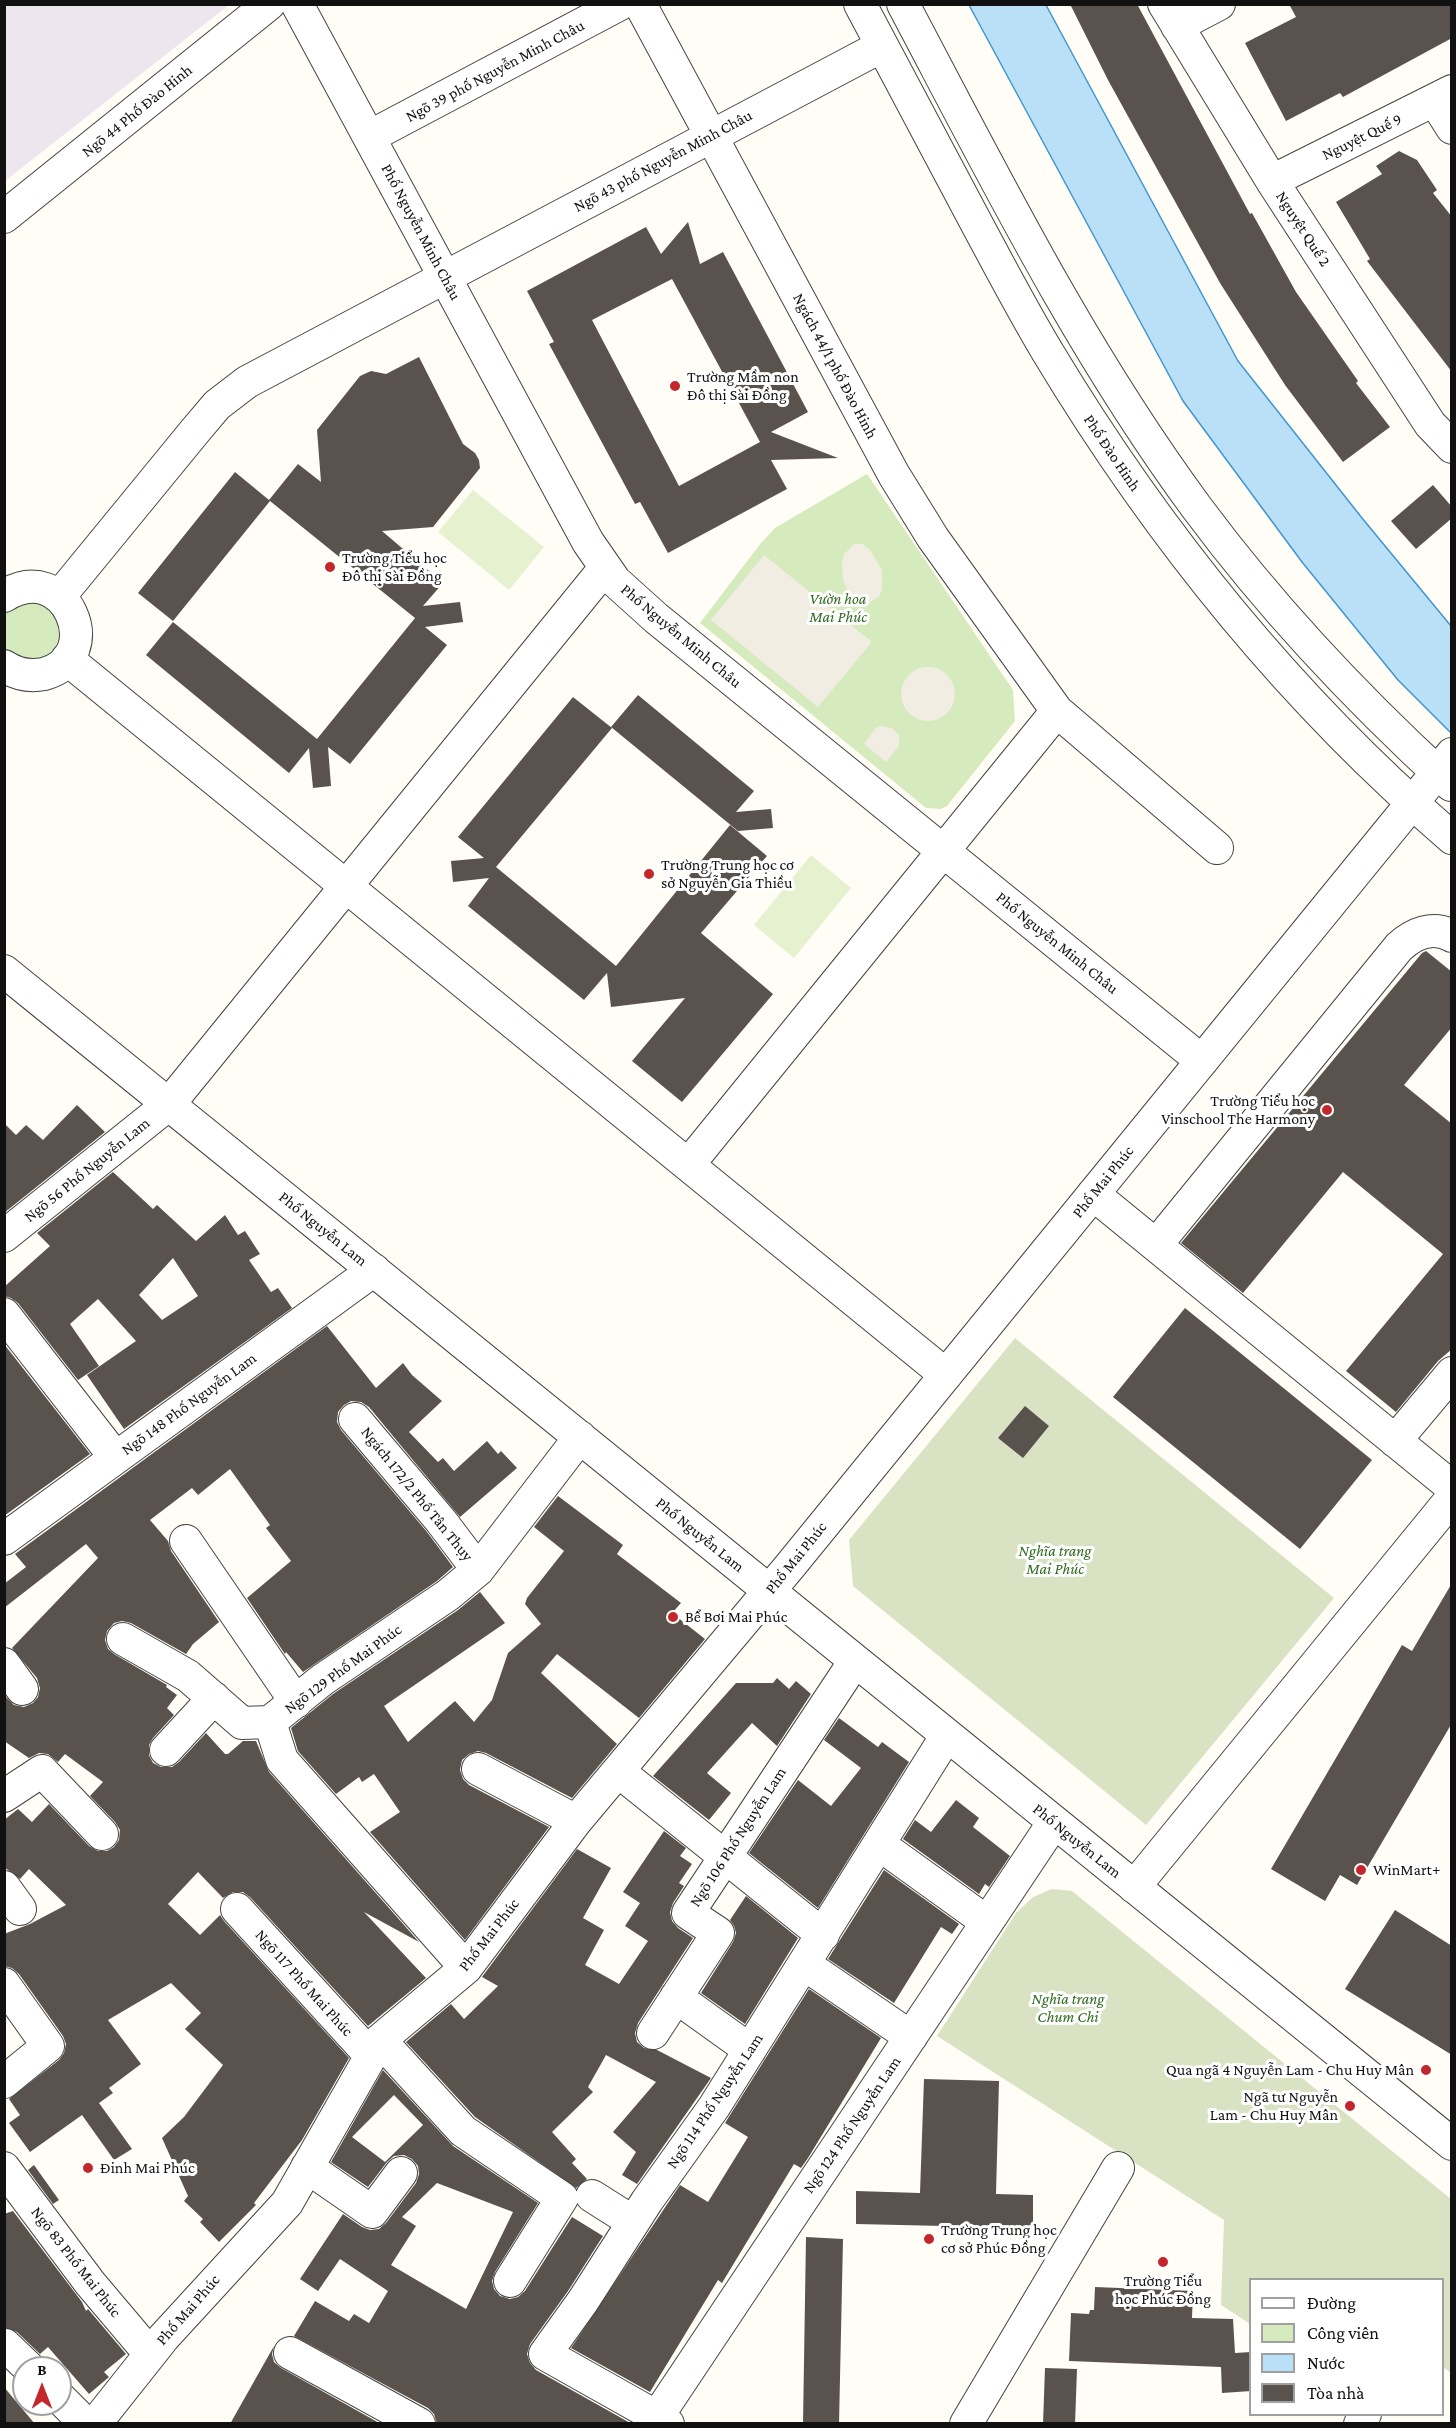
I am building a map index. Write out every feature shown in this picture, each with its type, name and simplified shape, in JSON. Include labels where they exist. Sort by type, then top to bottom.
[{"type":"street","name":"Ngõ 44 Phố Đào Hinh","points":[[4,217],[269,4]]},
{"type":"street","name":"Phố Nguyễn Minh Châu","points":[[297,4],[588,542],[615,581],[641,606],[1202,1061]]},
{"type":"street","name":"Ngõ 39 phố Nguyễn Minh Châu","points":[[369,137],[620,4]]},
{"type":"street","name":"Ngách 44/1 phố Đào Hinh","points":[[640,4],[912,507],[1057,711],[1217,848]]},
{"type":"street","name":"Phố Đào Hinh","points":[[860,4],[1045,349],[1108,448],[1167,534],[1266,655],[1342,737],[1452,838]]},
{"type":"street","points":[[903,4],[1046,273],[1104,369],[1170,470],[1223,542],[1292,626],[1371,709],[1447,770]]},
{"type":"street","points":[[1171,15],[1219,4]]},
{"type":"street","name":"Nguyệt Quế 2","points":[[1171,15],[1272,181],[1430,424],[1452,447]]},
{"type":"street","name":"Ngõ 43 phố Nguyễn Minh Châu","points":[[59,597],[195,431],[231,393],[280,363],[882,46]]},
{"type":"street","points":[[1443,96],[1452,128]]},
{"type":"street","name":"Nguyệt Quế 9","points":[[1272,181],[1443,96]]},
{"type":"street","name":"Ngõ 56 Phố Nguyễn Lam","points":[[4,1236],[169,1104],[605,568]]},
{"type":"street","points":[[4,596],[16,590],[31,587],[45,589],[59,597],[72,612],[76,626],[73,647],[67,659],[55,669],[41,674],[20,674],[4,666]]},
{"type":"street","points":[[67,659],[946,1375]]},
{"type":"street","points":[[688,1165],[1057,711]]},
{"type":"street","name":"Phố Mai Phúc","points":[[95,2424],[150,2354],[218,2276],[287,2203],[375,2048],[466,1968],[576,1821],[769,1591],[1412,803],[1447,770]]},
{"type":"street","points":[[1156,1245],[1399,947],[1408,939],[1426,932],[1440,931],[1452,936]]},
{"type":"street","name":"Phố Nguyễn Lam","points":[[4,971],[1452,2144]]},
{"type":"street","points":[[1094,1194],[1452,1487]]},
{"type":"street","name":"Ngõ 148 Phố Nguyễn Lam","points":[[4,1539],[374,1270]]},
{"type":"street","points":[[4,1314],[115,1457]]},
{"type":"street","points":[[1395,1441],[1452,1373]]},
{"type":"street","name":"Ngách 172/2 Phố Tân Thụy","points":[[355,1419],[441,1521],[478,1570]]},
{"type":"street","name":"Ngõ 129 Phố Mai Phúc","points":[[466,1968],[282,1760],[270,1722],[322,1680],[448,1595],[478,1570],[580,1437]]},
{"type":"street","points":[[1134,1887],[1452,1498]]},
{"type":"street","points":[[186,1541],[296,1702]]},
{"type":"street","points":[[123,1639],[188,1676],[242,1723],[270,1722]]},
{"type":"street","name":"Ngõ 106 Phố Nguyễn Lam","points":[[653,2032],[718,1933],[687,1913],[855,1660]]},
{"type":"street","points":[[166,1750],[214,1698]]},
{"type":"street","name":"Ngõ 114 Phố Nguyễn Lam","points":[[663,2420],[544,2354],[583,2301],[633,2222],[714,2107],[947,1735]]},
{"type":"street","points":[[478,1768],[576,1821]]},
{"type":"street","points":[[4,1796],[42,1771],[102,1834]]},
{"type":"street","points":[[618,1771],[823,1935]]},
{"type":"street","name":"Ngõ 124 Phố Nguyễn Lam","points":[[663,2420],[910,2037],[1054,1822]]},
{"type":"street","points":[[880,1845],[987,1922]]},
{"type":"street","name":"Ngõ 117 Phố Mai Phúc","points":[[237,1909],[375,2048],[463,2131],[562,2199],[510,2281]]},
{"type":"street","points":[[804,1964],[910,2037]]},
{"type":"street","points":[[4,1984],[48,2046],[4,2082]]},
{"type":"street","points":[[676,1997],[750,2049]]},
{"type":"street","points":[[307,2167],[372,2212],[401,2173]]},
{"type":"street","name":"Ngõ 83 Phố Mai Phúc","points":[[4,2168],[83,2274],[150,2354]]},
{"type":"street","points":[[966,2424],[1012,2332],[1118,2168]]},
{"type":"street","points":[[592,2196],[633,2222]]},
{"type":"street","points":[[5,2345],[16,2356]]},
{"type":"street","points":[[290,2353],[419,2424]]},
{"type":"street","points":[[72,2410],[86,2424]]},
{"type":"shaded area","points":[[5,4],[229,4],[229,5],[5,181]]},
{"type":"shaded area","points":[[854,544],[863,544],[870,550],[882,570],[882,589],[879,597],[870,602],[861,602],[854,597],[843,580],[844,554]]},
{"type":"shaded area","points":[[764,555],[872,642],[818,707],[711,620]]},
{"type":"shaded area","points":[[928,667],[938,669],[947,675],[953,684],[955,694],[953,704],[947,713],[938,719],[928,721],[918,719],[909,713],[903,704],[901,694],[903,684],[909,675],[918,669]]},
{"type":"shaded area","points":[[880,726],[892,728],[899,735],[899,746],[886,762],[864,744]]},
{"type":"green space","name":"Vườn hoa Mai Phúc","points":[[867,474],[1013,690],[1015,721],[947,806],[941,809],[926,808],[700,623],[775,528]]},
{"type":"green space","points":[[473,490],[544,547],[509,590],[438,532]]},
{"type":"green space","points":[[29,598],[59,610],[64,641],[41,663],[10,656],[5,649],[4,613],[9,606]]},
{"type":"green space","points":[[811,855],[851,888],[794,958],[754,925]]},
{"type":"green space","name":"Nghĩa trang Mai Phúc","points":[[1015,1338],[1334,1598],[1146,1825],[853,1586],[849,1540]]},
{"type":"green space","name":"Nghĩa trang Chum Chi","points":[[1052,1889],[1072,1891],[1451,2199],[1451,2373],[1444,2368],[1444,2278],[1249,2278],[1249,2323],[1221,2305],[1224,2220],[937,2036],[1016,1913],[1033,1897]]},
{"type":"water","points":[[969,5],[1046,5],[1238,361],[1451,626],[1451,733],[1398,680],[1302,562],[1183,401]]},
{"type":"building","points":[[1070,4],[1137,4],[1250,214],[1252,213],[1296,292],[1358,381],[1356,383],[1390,427],[1343,462],[1285,385],[1220,283],[1108,80]]},
{"type":"building","points":[[1289,4],[1452,4],[1452,38],[1343,97],[1340,93],[1286,121],[1245,43],[1296,17]]},
{"type":"building","points":[[1399,151],[1417,160],[1437,190],[1433,193],[1452,217],[1452,372],[1367,261],[1370,259],[1336,202],[1382,174],[1376,166]]},
{"type":"building","points":[[688,222],[700,264],[723,252],[808,412],[771,432],[838,458],[771,460],[787,489],[668,553],[640,502],[635,504],[549,344],[554,342],[527,291],[646,227],[661,254]],"holes":[[[672,279],[760,442],[679,486],[592,320]]]},
{"type":"building","points":[[419,357],[463,444],[475,453],[480,468],[433,527],[382,531],[443,583],[423,606],[460,602],[463,622],[425,627],[447,645],[350,764],[328,747],[331,786],[313,788],[309,748],[289,773],[146,655],[173,622],[317,739],[415,618],[270,501],[173,621],[138,593],[235,472],[269,500],[298,464],[321,482],[317,430],[360,376],[371,371],[386,374]]},
{"type":"building","points":[[1433,485],[1452,507],[1452,518],[1416,549],[1391,521]]},
{"type":"building","points":[[638,695],[754,791],[736,812],[771,809],[773,828],[738,831],[611,727]]},
{"type":"building","points":[[573,697],[612,728],[496,867],[616,966],[730,825],[767,856],[701,933],[773,994],[682,1102],[632,1061],[685,998],[611,1007],[607,973],[584,1000],[468,906],[489,878],[453,882],[451,861],[484,858],[458,837]]},
{"type":"building","points":[[1426,951],[1452,972],[1452,1027],[1404,1085],[1452,1124],[1452,1349],[1438,1361],[1396,1412],[1346,1371],[1443,1254],[1343,1172],[1243,1293],[1181,1243]]},
{"type":"building","points":[[77,1105],[105,1132],[4,1213],[4,1123],[16,1135],[26,1125],[43,1140]]},
{"type":"building","points":[[113,1172],[153,1209],[157,1205],[196,1241],[225,1215],[238,1235],[245,1231],[260,1254],[249,1260],[271,1292],[278,1288],[292,1308],[124,1429],[87,1375],[136,1341],[98,1299],[70,1324],[99,1366],[78,1380],[18,1303],[4,1296],[4,1287],[50,1246],[37,1233]],"holes":[[[173,1258],[198,1296],[162,1320],[139,1295]]]},
{"type":"building","points":[[1185,1308],[1372,1460],[1300,1549],[1113,1397]]},
{"type":"building","points":[[327,1326],[376,1388],[403,1363],[412,1375],[442,1401],[409,1432],[438,1462],[443,1458],[454,1471],[487,1441],[498,1454],[501,1451],[517,1468],[460,1517],[369,1407],[361,1402],[351,1401],[338,1412],[337,1422],[341,1430],[427,1532],[453,1567],[437,1581],[303,1672],[286,1652],[285,1654],[247,1598],[291,1561],[266,1528],[270,1525],[230,1469],[198,1495],[192,1488],[150,1520],[168,1541],[171,1551],[219,1622],[193,1644],[186,1654],[131,1623],[122,1621],[114,1623],[107,1631],[105,1640],[108,1649],[167,1685],[166,1687],[177,1695],[167,1708],[174,1715],[149,1745],[149,1755],[153,1763],[161,1767],[172,1767],[206,1733],[225,1754],[243,1741],[256,1741],[269,1772],[419,1942],[364,1912],[426,1978],[368,2026],[243,1892],[233,1892],[223,1898],[198,1872],[168,1904],[200,1935],[220,1915],[349,2058],[302,2140],[254,2203],[256,2205],[219,2242],[200,2222],[203,2219],[184,2201],[188,2196],[162,2138],[184,2117],[223,2065],[185,2029],[201,2013],[171,1983],[108,2020],[141,2064],[109,2088],[113,2093],[99,2103],[132,2149],[114,2160],[82,2115],[30,2152],[9,2123],[20,2115],[9,2099],[59,2060],[66,2044],[63,2036],[19,1974],[12,1968],[4,1966],[4,1934],[30,1924],[66,1905],[29,1869],[20,1879],[4,1867],[4,1820],[18,1809],[32,1822],[49,1804],[89,1846],[98,1851],[107,1851],[114,1847],[119,1840],[120,1830],[90,1796],[103,1782],[65,1754],[58,1762],[48,1754],[39,1753],[29,1758],[4,1741],[4,1695],[14,1705],[24,1707],[33,1703],[38,1697],[40,1688],[37,1678],[12,1648],[98,1558],[86,1544],[4,1608],[4,1584],[26,1567],[15,1554]]},
{"type":"building","points":[[4,1344],[90,1454],[4,1516]]},
{"type":"building","points":[[1025,1406],[1049,1426],[1023,1458],[998,1438]]},
{"type":"building","points":[[558,1496],[623,1545],[617,1554],[681,1603],[672,1613],[705,1639],[639,1718],[557,1654],[541,1673],[617,1744],[572,1798],[486,1753],[478,1751],[462,1760],[460,1770],[463,1779],[469,1785],[549,1827],[465,1940],[370,1832],[400,1812],[374,1774],[362,1782],[359,1777],[336,1794],[298,1751],[291,1728],[333,1694],[458,1610],[480,1592],[505,1623],[384,1706],[408,1742],[455,1701],[474,1722],[492,1700],[508,1653],[541,1624],[525,1604],[527,1598],[564,1551],[534,1527]]},
{"type":"building","points":[[1452,1583],[1452,1723],[1357,1885],[1340,1875],[1325,1901],[1271,1869],[1402,1645],[1412,1651]]},
{"type":"building","points":[[777,1678],[789,1689],[796,1681],[811,1694],[777,1746],[752,1723],[707,1773],[731,1793],[709,1820],[653,1776],[736,1683],[773,1683]]},
{"type":"building","points":[[839,1718],[878,1747],[882,1742],[909,1762],[818,1908],[749,1853],[798,1780],[831,1806],[861,1768],[824,1740]]},
{"type":"building","points":[[956,1800],[979,1818],[973,1827],[1010,1856],[989,1887],[985,1884],[979,1894],[903,1839],[915,1820],[931,1832]]},
{"type":"building","points":[[664,1831],[686,1848],[680,1856],[692,1864],[679,1883],[684,1886],[670,1912],[672,1921],[678,1928],[693,1938],[638,2023],[635,2033],[637,2042],[644,2048],[657,2050],[711,2078],[637,2184],[622,2175],[636,2152],[613,2132],[656,2082],[606,2055],[588,2087],[593,2092],[552,2132],[576,2159],[572,2163],[587,2179],[576,2188],[475,2117],[406,2042],[451,2004],[464,2019],[498,1986],[482,1977],[577,1849],[611,1868],[583,1918],[604,1930],[585,1965],[619,1984],[648,1941],[625,1926],[640,1903],[623,1892]]},
{"type":"building","points":[[884,1870],[959,1924],[952,1934],[941,1927],[894,2003],[828,1959]]},
{"type":"building","points":[[746,1896],[798,1938],[745,2024],[701,1993],[733,1942],[736,1933],[730,1920]]},
{"type":"building","points":[[1395,1910],[1452,1946],[1452,2055],[1345,1989]]},
{"type":"building","points":[[809,1989],[881,2038],[808,2158],[801,2168],[794,2164],[722,2283],[718,2280],[650,2392],[571,2348],[680,2185],[708,2202],[748,2137],[725,2123]]},
{"type":"building","points":[[383,2070],[453,2146],[538,2203],[495,2272],[492,2281],[494,2289],[500,2296],[510,2299],[518,2297],[525,2291],[572,2217],[603,2236],[568,2291],[530,2344],[527,2354],[536,2370],[632,2424],[437,2424],[434,2414],[428,2408],[294,2336],[315,2301],[349,2321],[354,2314],[369,2323],[388,2291],[340,2259],[318,2291],[300,2279],[343,2214],[362,2227],[370,2230],[379,2229],[416,2183],[419,2174],[418,2166],[412,2159],[404,2155],[394,2156],[368,2187],[331,2162]],"holes":[[[394,2095],[423,2125],[385,2162],[352,2137]],[[437,2183],[513,2212],[466,2309],[391,2265],[416,2226],[402,2217]]]},
{"type":"building","points":[[924,2079],[999,2081],[996,2194],[1033,2195],[1033,2228],[856,2224],[856,2191],[920,2193]]},
{"type":"building","points":[[34,2165],[59,2200],[53,2204],[28,2170]]},
{"type":"building","points":[[13,2211],[82,2302],[86,2311],[88,2309],[126,2354],[104,2372],[109,2377],[89,2394],[72,2375],[72,2356],[56,2356],[48,2347],[40,2354],[17,2332],[4,2328],[4,2214]]},
{"type":"building","points":[[806,2237],[843,2239],[839,2424],[803,2424]]},
{"type":"building","points":[[1095,2287],[1193,2291],[1192,2318],[1233,2319],[1235,2353],[1249,2352],[1249,2391],[1222,2393],[1221,2367],[1069,2361],[1071,2313],[1089,2314],[1090,2310],[1094,2310]]},
{"type":"building","points":[[274,2346],[272,2354],[274,2362],[281,2368],[381,2424],[230,2424]]},
{"type":"building","points":[[1045,2368],[1077,2369],[1075,2424],[1043,2424]]},
{"type":"building","points":[[4,2387],[12,2397],[12,2416],[28,2416],[35,2424],[4,2424]]},
{"type":"place","name":"Trường Mầm non Đô thị Sài Đồng","points":[[675,386]]},
{"type":"place","name":"Trường Tiểu học Đô thị Sài Đồng","points":[[330,567]]},
{"type":"place","name":"Trường Trung học cơ sở Nguyễn Gia Thiều","points":[[649,874]]},
{"type":"place","name":"Trường Tiểu học Vinschool The Harmony","points":[[1327,1110]]},
{"type":"place","name":"Bể Bơi Mai Phúc","points":[[673,1617]]},
{"type":"place","name":"WinMart+","points":[[1361,1870]]},
{"type":"place","name":"Qua ngã 4 Nguyễn Lam - Chu Huy Mân","points":[[1426,2070]]},
{"type":"place","name":"Ngã tư Nguyễn Lam - Chu Huy Mân","points":[[1350,2106]]},
{"type":"place","name":"Đinh Mai Phúc","points":[[88,2168]]},
{"type":"place","name":"Trường Trung học cơ sở Phúc Đồng","points":[[929,2239]]},
{"type":"place","name":"Trường Tiểu học Phúc Đồng","points":[[1163,2262]]}]
